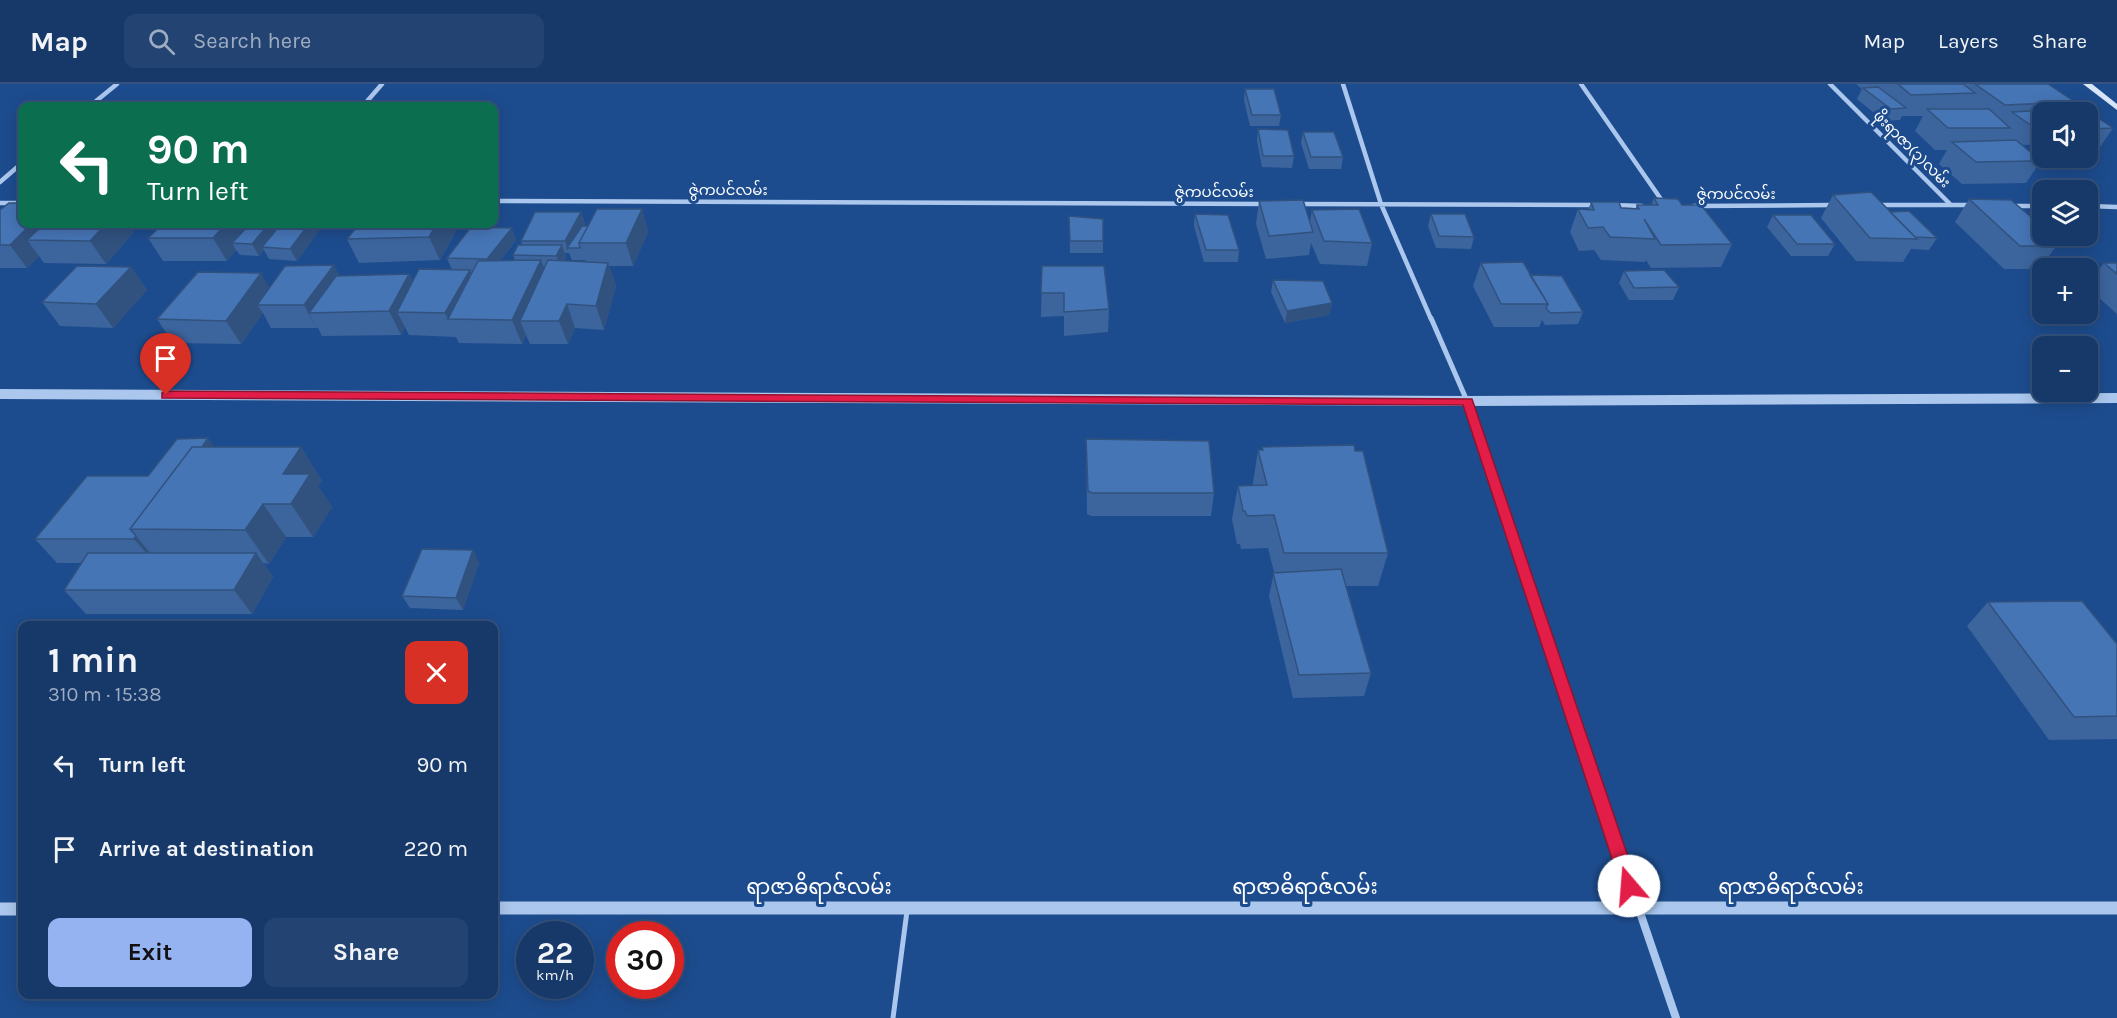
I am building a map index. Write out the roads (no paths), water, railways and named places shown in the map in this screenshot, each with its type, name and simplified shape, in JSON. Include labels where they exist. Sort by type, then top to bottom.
[{"type":"main road","points":[[2087,84],[2117,108]]},
{"type":"street","points":[[95,102],[117,84]]},
{"type":"street","points":[[366,102],[382,84]]},
{"type":"street","points":[[1343,84],[1381,204],[1467,401],[1676,1018]]},
{"type":"street","points":[[1581,84],[1665,206]]},
{"type":"street","name":"ဖိုးရာဇာ(၃)လမ်း","points":[[1830,84],[1951,205]]},
{"type":"street","points":[[0,182],[18,166]]},
{"type":"street","name":"ဇွဲကပင်လမ်း","points":[[498,201],[1273,204]]},
{"type":"street","points":[[0,203],[18,203]]},
{"type":"street","name":"ဇွဲကပင်လမ်း","points":[[1297,204],[1677,206]]},
{"type":"street","name":"ဇွဲကပင်လမ်း","points":[[1689,206],[1844,205]]},
{"type":"street","points":[[1867,205],[1974,205]]},
{"type":"street","points":[[2008,206],[2032,206]]},
{"type":"street","points":[[2098,206],[2117,207]]},
{"type":"street","points":[[0,394],[1467,401],[2117,398]]},
{"type":"street","name":"ရာဇာဓိရာဇ်လမ်း","points":[[498,908],[2117,908]]},
{"type":"street","points":[[0,909],[18,909]]},
{"type":"lane","points":[[893,1018],[908,908]]}]
